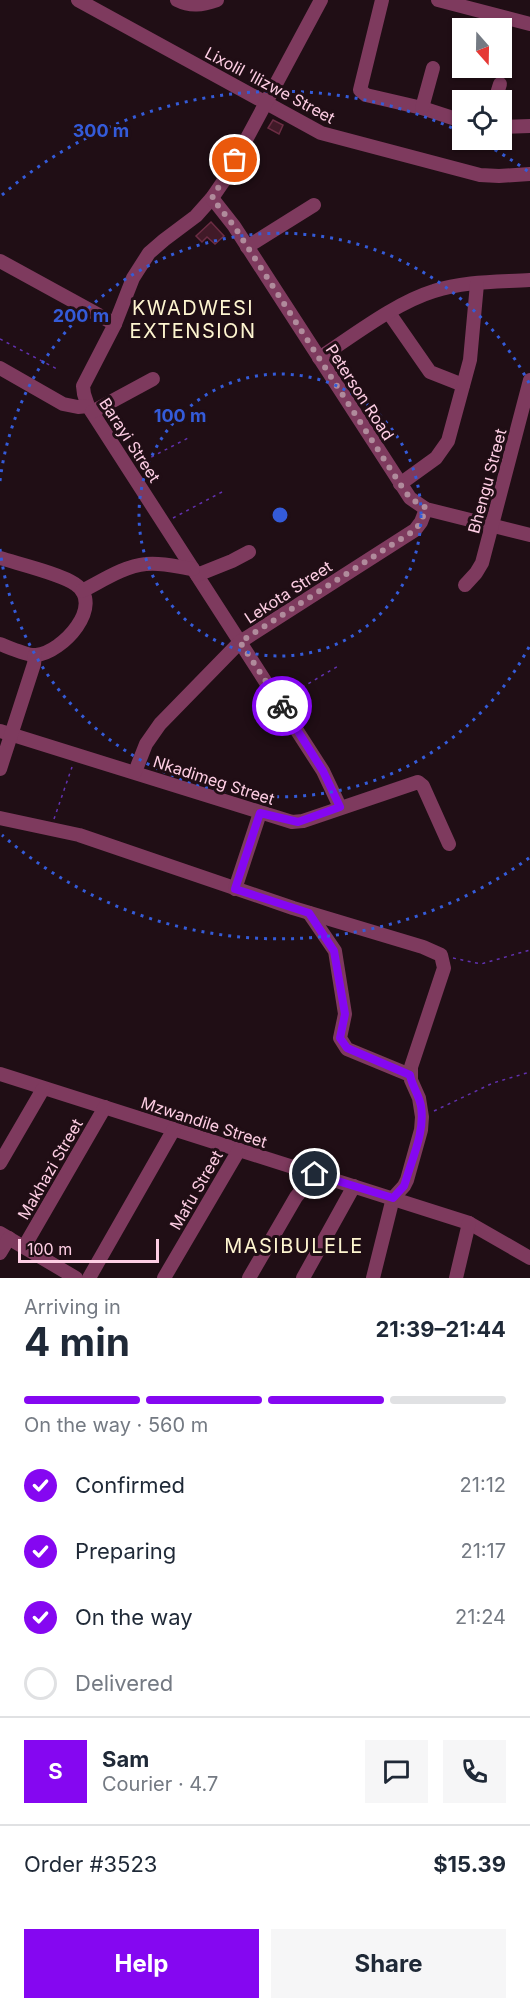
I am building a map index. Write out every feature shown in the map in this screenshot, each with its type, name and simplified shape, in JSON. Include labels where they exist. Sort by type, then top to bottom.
[{"type":"street","name":"Lixolil 'Ilizwe Street","points":[[78,0],[310,128],[333,137],[480,175],[530,174]]},
{"type":"street","points":[[177,0],[189,6],[217,0]]},
{"type":"street","points":[[382,0],[360,90],[366,95],[452,118]]},
{"type":"street","name":"Barayi Street","points":[[318,1],[267,104],[225,179],[212,198],[195,216],[149,254],[133,278],[115,324],[85,380],[84,394],[90,409],[323,771],[340,807]]},
{"type":"street","points":[[442,1],[530,24]]},
{"type":"street","points":[[422,108],[433,68]]},
{"type":"street","points":[[498,90],[500,84]]},
{"type":"street","points":[[512,127],[530,126]]},
{"type":"street","name":"Peterson Road","points":[[212,198],[247,247],[410,498],[426,508],[530,535]]},
{"type":"street","points":[[247,247],[314,205]]},
{"type":"street","points":[[0,261],[115,324]]},
{"type":"street","points":[[318,358],[411,300],[434,291],[477,284],[530,280]]},
{"type":"street","points":[[400,484],[436,458],[448,441],[472,348],[477,284]]},
{"type":"street","points":[[389,313],[430,372],[463,385]]},
{"type":"street","points":[[0,368],[63,404],[90,409],[153,379]]},
{"type":"street","name":"Bhengu Street","points":[[465,585],[480,569],[530,380]]},
{"type":"street","name":"Lekota Street","points":[[135,772],[146,744],[155,730],[240,642],[415,530],[426,508]]},
{"type":"street","points":[[82,591],[141,565],[157,564],[195,572],[232,561],[249,552]]},
{"type":"street","points":[[0,558],[76,585],[82,591],[84,609],[74,632],[52,648],[36,655],[0,644]]},
{"type":"street","points":[[0,769],[5,732],[36,655]]},
{"type":"street","name":"Nkadimeg Street","points":[[5,732],[260,813],[298,822],[418,782],[423,786],[449,844]]},
{"type":"street","points":[[235,889],[260,813]]},
{"type":"street","points":[[0,818],[79,835],[235,889],[423,947],[441,955],[444,968],[410,1075],[419,1098],[422,1117],[421,1130],[404,1186],[393,1198],[373,1278]]},
{"type":"street","points":[[309,913],[334,951],[345,1014],[340,1038],[347,1048],[410,1075]]},
{"type":"street","name":"Mzwandile Street","points":[[0,1074],[469,1223],[530,1258]]},
{"type":"street","points":[[0,1163],[43,1089]]},
{"type":"street","name":"Makhazi Street","points":[[24,1247],[105,1107]]},
{"type":"street","points":[[89,1278],[174,1129]]},
{"type":"street","name":"Mafu Street","points":[[164,1278],[239,1150]]},
{"type":"street","points":[[249,1278],[296,1197],[315,1174]]},
{"type":"street","points":[[303,1278],[354,1186]]},
{"type":"street","points":[[456,1278],[469,1223]]},
{"type":"street","points":[[0,1253],[4,1235],[24,1247],[57,1273],[76,1278]]},
{"type":"path","points":[[0,339],[57,369]]},
{"type":"path","points":[[129,468],[190,437]]},
{"type":"path","points":[[164,523],[222,492]]},
{"type":"path","points":[[279,701],[340,665]]},
{"type":"path","points":[[50,830],[76,755]]},
{"type":"path","points":[[441,955],[481,964],[530,950]]},
{"type":"path","points":[[422,1117],[493,1083],[530,1072]]},
{"type":"building","points":[[273,120],[283,125],[279,134],[268,128]]},
{"type":"building","points":[[211,222],[224,236],[215,244],[207,237],[202,242],[196,236]]},
{"type":"way so far","points":[[235,160],[212,198],[234,226],[400,484],[410,498],[426,508],[415,530],[240,642],[282,706]]},
{"type":"district","name":"KWADWESI EXTENSION","points":[[193,320]]},
{"type":"district","name":"MASIBULELE","points":[[294,1246]]},
{"type":"route","points":[[282,706],[323,771],[340,807],[298,822],[260,813],[235,889],[309,913],[334,951],[345,1014],[340,1038],[347,1048],[410,1075],[419,1098],[422,1117],[421,1130],[404,1186],[393,1198],[315,1174]]}]
